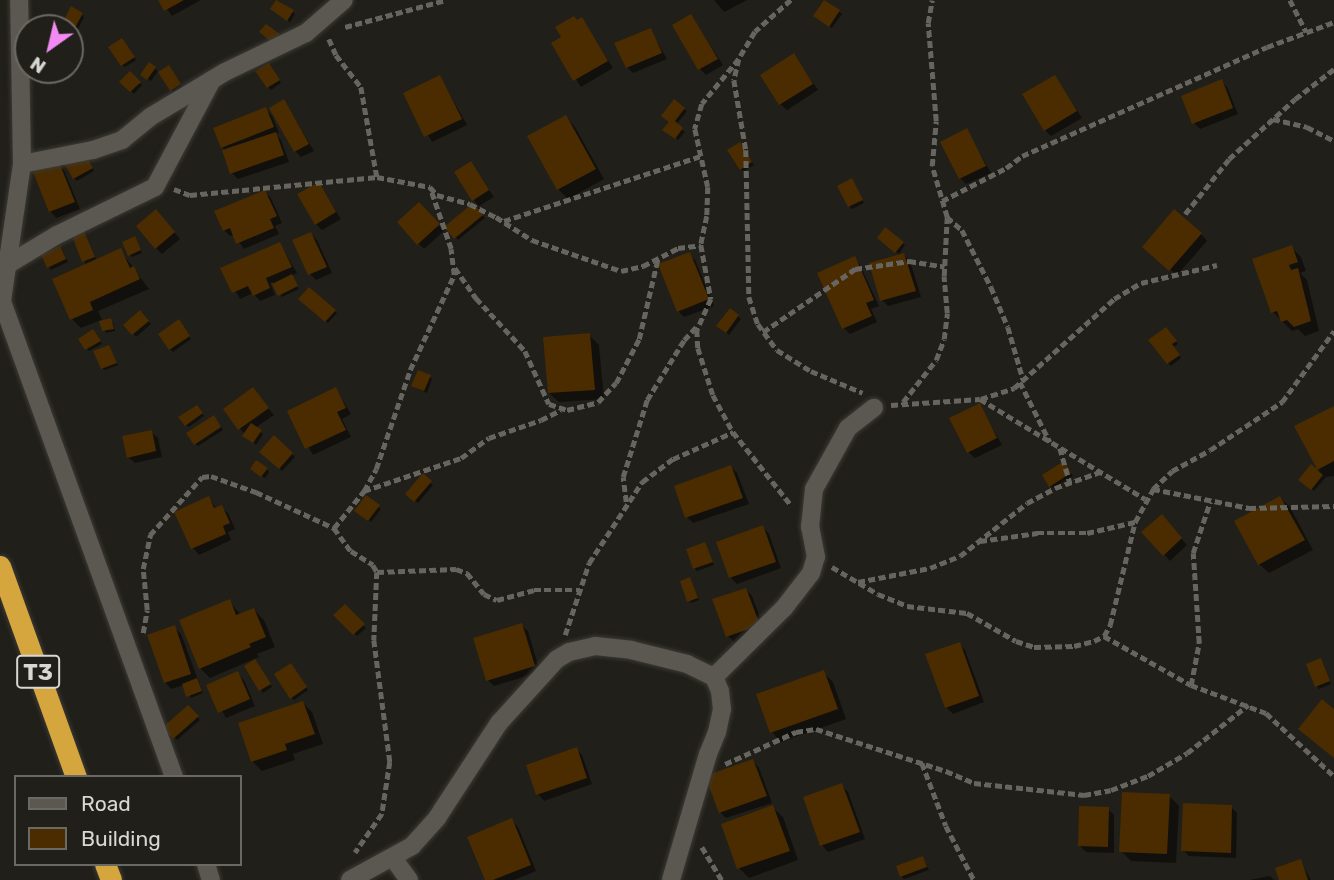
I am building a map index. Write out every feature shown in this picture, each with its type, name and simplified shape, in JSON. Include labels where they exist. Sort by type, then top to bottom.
[{"type":"highway","name":"T3","points":[[0,566],[75,775]]},
{"type":"street","points":[[19,0],[22,164],[1,299],[173,775]]},
{"type":"street","points":[[22,164],[93,150],[122,140],[150,117],[212,80],[306,33],[344,0]]},
{"type":"street","points":[[7,265],[57,235],[155,187],[212,80]]},
{"type":"street","points":[[714,677],[784,608],[811,573],[816,557],[810,527],[814,489],[819,474],[848,428],[879,407]]},
{"type":"street","points":[[350,880],[412,846],[437,818],[499,723],[556,659],[569,652],[595,646],[631,650],[687,664],[714,677]]},
{"type":"street","points":[[671,880],[722,709],[714,677]]},
{"type":"street","points":[[393,858],[409,880]]},
{"type":"path","points":[[306,33],[324,26],[342,28],[446,0]]},
{"type":"path","points":[[791,0],[755,32],[739,59],[702,104],[695,130],[708,187],[707,216],[701,245],[711,299],[697,330],[698,348],[713,395],[733,432],[810,527]]},
{"type":"path","points":[[902,402],[936,360],[944,339],[947,313],[947,217],[932,166],[936,121],[928,50],[932,0]]},
{"type":"path","points":[[1290,0],[1307,32]]},
{"type":"path","points":[[942,201],[1006,168],[1022,156],[1267,47],[1334,22]]},
{"type":"path","points":[[324,26],[336,55],[361,87],[377,177]]},
{"type":"path","points":[[739,59],[734,80],[746,150],[749,297],[763,332],[777,350],[811,371],[855,388],[879,407],[902,402],[980,399],[1000,394],[1022,381],[1114,299],[1141,283],[1217,265]]},
{"type":"path","points":[[1185,215],[1229,159],[1334,69]]},
{"type":"path","points":[[1273,119],[1307,127],[1334,141]]},
{"type":"path","points":[[503,221],[700,156]]},
{"type":"path","points":[[161,178],[178,191],[190,195],[377,177],[430,187],[437,195],[470,204],[532,240],[621,271],[643,266],[678,248],[701,245]]},
{"type":"path","points":[[430,187],[455,268],[476,298],[525,351],[548,404],[561,409]]},
{"type":"path","points":[[947,217],[962,230],[991,288],[1008,327],[1022,381],[1050,443]]},
{"type":"path","points":[[364,491],[461,458],[489,438],[541,420],[561,409],[586,407],[598,402],[616,383],[639,339],[658,257]]},
{"type":"path","points":[[763,332],[855,269],[909,261],[945,267]]},
{"type":"path","points":[[334,528],[364,491],[376,469],[410,370],[435,322],[455,268]]},
{"type":"path","points":[[626,503],[623,477],[647,400],[684,340],[702,321]]},
{"type":"path","points":[[816,557],[857,582],[907,606],[967,613],[1016,641],[1034,647],[1074,646],[1104,636],[1110,625],[1135,523],[1145,499],[1172,471],[1210,450],[1282,402],[1334,331]]},
{"type":"path","points":[[980,399],[1145,499]]},
{"type":"path","points":[[556,659],[595,552],[626,503],[654,470],[733,432]]},
{"type":"path","points":[[1060,448],[1070,483]]},
{"type":"path","points":[[857,582],[930,568],[960,556],[1027,503],[1101,471]]},
{"type":"path","points":[[133,660],[145,626],[143,569],[150,535],[202,477],[211,476],[256,492],[334,528],[351,551],[373,565],[377,572],[374,640],[390,762],[382,814],[352,858]]},
{"type":"path","points":[[1153,489],[1249,508],[1334,506]]},
{"type":"path","points":[[1191,685],[1199,643],[1193,553],[1210,502]]},
{"type":"path","points":[[978,541],[1037,533],[1087,533],[1135,523]]},
{"type":"path","points":[[377,572],[456,569],[467,573],[484,594],[497,600],[534,590],[580,590]]},
{"type":"path","points":[[1104,636],[1191,685],[1266,713],[1334,776]]},
{"type":"path","points":[[701,777],[796,732],[816,729],[922,762],[987,786],[1084,795],[1111,790],[1148,776],[1187,752],[1248,705]]},
{"type":"path","points":[[922,762],[946,826],[974,880]]},
{"type":"path","points":[[689,825],[722,880]]},
{"type":"building","points":[[158,0],[184,0],[164,11]]},
{"type":"building","points":[[276,0],[294,10],[287,21],[270,9]]},
{"type":"building","points":[[824,0],[840,10],[829,27],[813,16]]},
{"type":"building","points":[[71,6],[83,13],[82,14],[67,14]]},
{"type":"building","points":[[691,14],[718,59],[698,70],[672,25]]},
{"type":"building","points":[[574,16],[577,20],[582,17],[608,61],[573,81],[551,43],[561,37],[555,27]]},
{"type":"building","points":[[266,24],[280,34],[273,43],[259,32]]},
{"type":"building","points":[[651,28],[662,53],[626,68],[614,43]]},
{"type":"building","points":[[122,38],[135,57],[121,66],[108,47]]},
{"type":"building","points":[[794,53],[813,84],[779,105],[760,75]]},
{"type":"building","points":[[149,62],[156,67],[147,80],[140,75]]},
{"type":"building","points":[[269,63],[280,80],[267,88],[255,71]]},
{"type":"building","points":[[169,65],[181,84],[170,91],[158,72]]},
{"type":"building","points":[[130,71],[141,82],[130,92],[119,82]]},
{"type":"building","points":[[440,75],[462,119],[424,137],[403,93]]},
{"type":"building","points":[[1055,75],[1077,111],[1044,131],[1022,94]]},
{"type":"building","points":[[1222,79],[1233,108],[1192,124],[1181,96]]},
{"type":"building","points":[[284,99],[309,144],[294,152],[269,108]]},
{"type":"building","points":[[674,99],[685,108],[675,121],[683,128],[675,139],[662,130],[669,122],[661,116]]},
{"type":"building","points":[[266,107],[274,127],[221,148],[213,128]]},
{"type":"building","points":[[566,115],[596,169],[557,190],[527,136]]},
{"type":"building","points":[[967,128],[986,166],[959,179],[940,142]]},
{"type":"building","points":[[276,132],[284,155],[230,174],[222,150]]},
{"type":"building","points":[[740,142],[752,162],[740,170],[727,150]]},
{"type":"building","points":[[83,150],[93,168],[73,179],[63,161]]},
{"type":"building","points":[[471,161],[489,190],[472,201],[454,172]]},
{"type":"building","points":[[59,162],[75,202],[49,212],[33,172]]},
{"type":"building","points":[[852,178],[863,200],[848,207],[837,186]]},
{"type":"building","points":[[319,182],[336,212],[315,225],[297,194]]},
{"type":"building","points":[[265,190],[277,216],[270,219],[274,228],[236,244],[230,228],[223,231],[214,211]]},
{"type":"building","points":[[419,202],[440,224],[417,245],[397,222]]},
{"type":"building","points":[[473,203],[483,215],[454,239],[444,227]]},
{"type":"building","points":[[156,209],[175,232],[155,249],[136,226]]},
{"type":"building","points":[[1174,209],[1202,233],[1169,271],[1142,247]]},
{"type":"building","points":[[885,227],[904,242],[895,253],[877,238]]},
{"type":"building","points":[[84,231],[95,257],[82,262],[72,236]]},
{"type":"building","points":[[311,232],[327,267],[308,275],[292,240]]},
{"type":"building","points":[[135,236],[141,250],[128,256],[122,242]]},
{"type":"building","points":[[280,242],[292,267],[266,278],[270,288],[253,296],[248,286],[232,293],[220,268]]},
{"type":"building","points":[[1292,245],[1298,262],[1289,265],[1291,270],[1298,268],[1311,321],[1294,327],[1287,320],[1281,322],[1277,311],[1271,313],[1252,259]]},
{"type":"building","points":[[60,246],[66,259],[47,268],[41,255]]},
{"type":"building","points":[[121,248],[130,268],[134,266],[140,279],[90,302],[93,310],[70,320],[52,279]]},
{"type":"building","points":[[690,252],[709,299],[677,312],[658,264]]},
{"type":"building","points":[[904,253],[916,291],[880,301],[869,263]]},
{"type":"building","points":[[855,256],[874,300],[866,303],[872,316],[842,329],[817,273]]},
{"type":"building","points":[[292,274],[298,286],[278,296],[272,284]]},
{"type":"building","points":[[309,287],[336,310],[325,322],[298,299]]},
{"type":"building","points":[[730,308],[739,315],[726,333],[716,326]]},
{"type":"building","points":[[140,310],[149,321],[132,335],[123,325]]},
{"type":"building","points":[[111,318],[114,329],[102,331],[99,321]]},
{"type":"building","points":[[179,319],[190,336],[169,350],[158,334]]},
{"type":"building","points":[[1166,327],[1177,341],[1172,344],[1180,355],[1167,364],[1148,340]]},
{"type":"building","points":[[93,329],[101,341],[85,350],[78,339]]},
{"type":"building","points":[[590,333],[595,390],[548,393],[543,337]]},
{"type":"building","points":[[109,345],[117,363],[101,369],[93,351]]},
{"type":"building","points":[[418,370],[431,375],[424,391],[411,386]]},
{"type":"building","points":[[253,387],[269,408],[238,430],[223,409]]},
{"type":"building","points":[[336,387],[346,408],[337,412],[346,430],[305,449],[287,411]]},
{"type":"building","points":[[980,403],[997,438],[967,453],[949,418]]},
{"type":"building","points":[[197,405],[203,413],[185,426],[178,417]]},
{"type":"building","points":[[1334,406],[1334,461],[1317,470],[1323,475],[1311,490],[1298,480],[1311,464],[1317,469],[1294,426]]},
{"type":"building","points":[[214,415],[221,427],[194,445],[186,433]]},
{"type":"building","points":[[251,423],[262,430],[253,443],[242,436]]},
{"type":"building","points":[[152,430],[156,451],[127,458],[122,436]]},
{"type":"building","points":[[274,435],[293,453],[279,469],[259,452]]},
{"type":"building","points":[[256,460],[268,468],[261,477],[250,469]]},
{"type":"building","points":[[1064,461],[1071,473],[1049,487],[1042,475]]},
{"type":"building","points":[[731,465],[743,498],[685,518],[674,486]]},
{"type":"building","points":[[423,473],[432,481],[414,502],[405,494]]},
{"type":"building","points":[[366,495],[380,505],[368,521],[354,511]]},
{"type":"building","points":[[209,496],[214,508],[222,505],[230,523],[223,526],[226,534],[191,549],[174,512]]},
{"type":"building","points":[[1280,496],[1305,540],[1258,565],[1234,521]]},
{"type":"building","points":[[1162,514],[1182,538],[1163,556],[1141,532]]},
{"type":"building","points":[[763,525],[776,562],[729,578],[716,542]]},
{"type":"building","points":[[705,542],[713,562],[693,569],[686,549]]},
{"type":"building","points":[[690,577],[698,598],[687,602],[680,581]]},
{"type":"building","points":[[746,588],[760,625],[726,637],[712,599]]},
{"type":"building","points":[[230,599],[236,615],[254,608],[266,637],[249,644],[251,647],[199,669],[179,620]]},
{"type":"building","points":[[345,604],[365,624],[353,635],[333,615]]},
{"type":"building","points":[[522,623],[535,666],[486,681],[473,638]]},
{"type":"building","points":[[175,625],[191,674],[164,683],[147,635]]},
{"type":"building","points":[[960,642],[979,696],[945,708],[925,654]]},
{"type":"building","points":[[1321,658],[1330,681],[1315,687],[1306,664]]},
{"type":"building","points":[[255,659],[271,684],[259,691],[244,666]]},
{"type":"building","points":[[291,663],[307,687],[290,699],[274,674]]},
{"type":"building","points":[[824,670],[838,709],[770,733],[756,694]]},
{"type":"building","points":[[238,671],[250,699],[218,713],[206,685]]},
{"type":"building","points":[[197,678],[202,691],[186,697],[182,684]]},
{"type":"building","points":[[1322,699],[1334,709],[1334,758],[1298,729]]},
{"type":"building","points":[[303,701],[315,734],[285,744],[287,750],[251,762],[238,723]]},
{"type":"building","points":[[188,705],[199,716],[173,739],[163,727]]},
{"type":"building","points":[[577,747],[587,778],[536,795],[526,765]]},
{"type":"building","points":[[753,759],[767,796],[719,813],[705,776]]},
{"type":"building","points":[[842,783],[860,832],[820,846],[803,797]]},
{"type":"building","points":[[1122,792],[1170,794],[1167,854],[1119,852]]},
{"type":"building","points":[[1183,803],[1232,805],[1231,853],[1181,851]]},
{"type":"building","points":[[773,805],[790,851],[737,869],[721,824]]},
{"type":"building","points":[[1079,806],[1109,807],[1108,847],[1078,846]]},
{"type":"building","points":[[512,818],[531,865],[493,880],[485,880],[467,837]]},
{"type":"building","points":[[923,856],[927,867],[900,877],[896,866]]},
{"type":"building","points":[[1301,859],[1308,880],[1279,880],[1275,868]]}]
